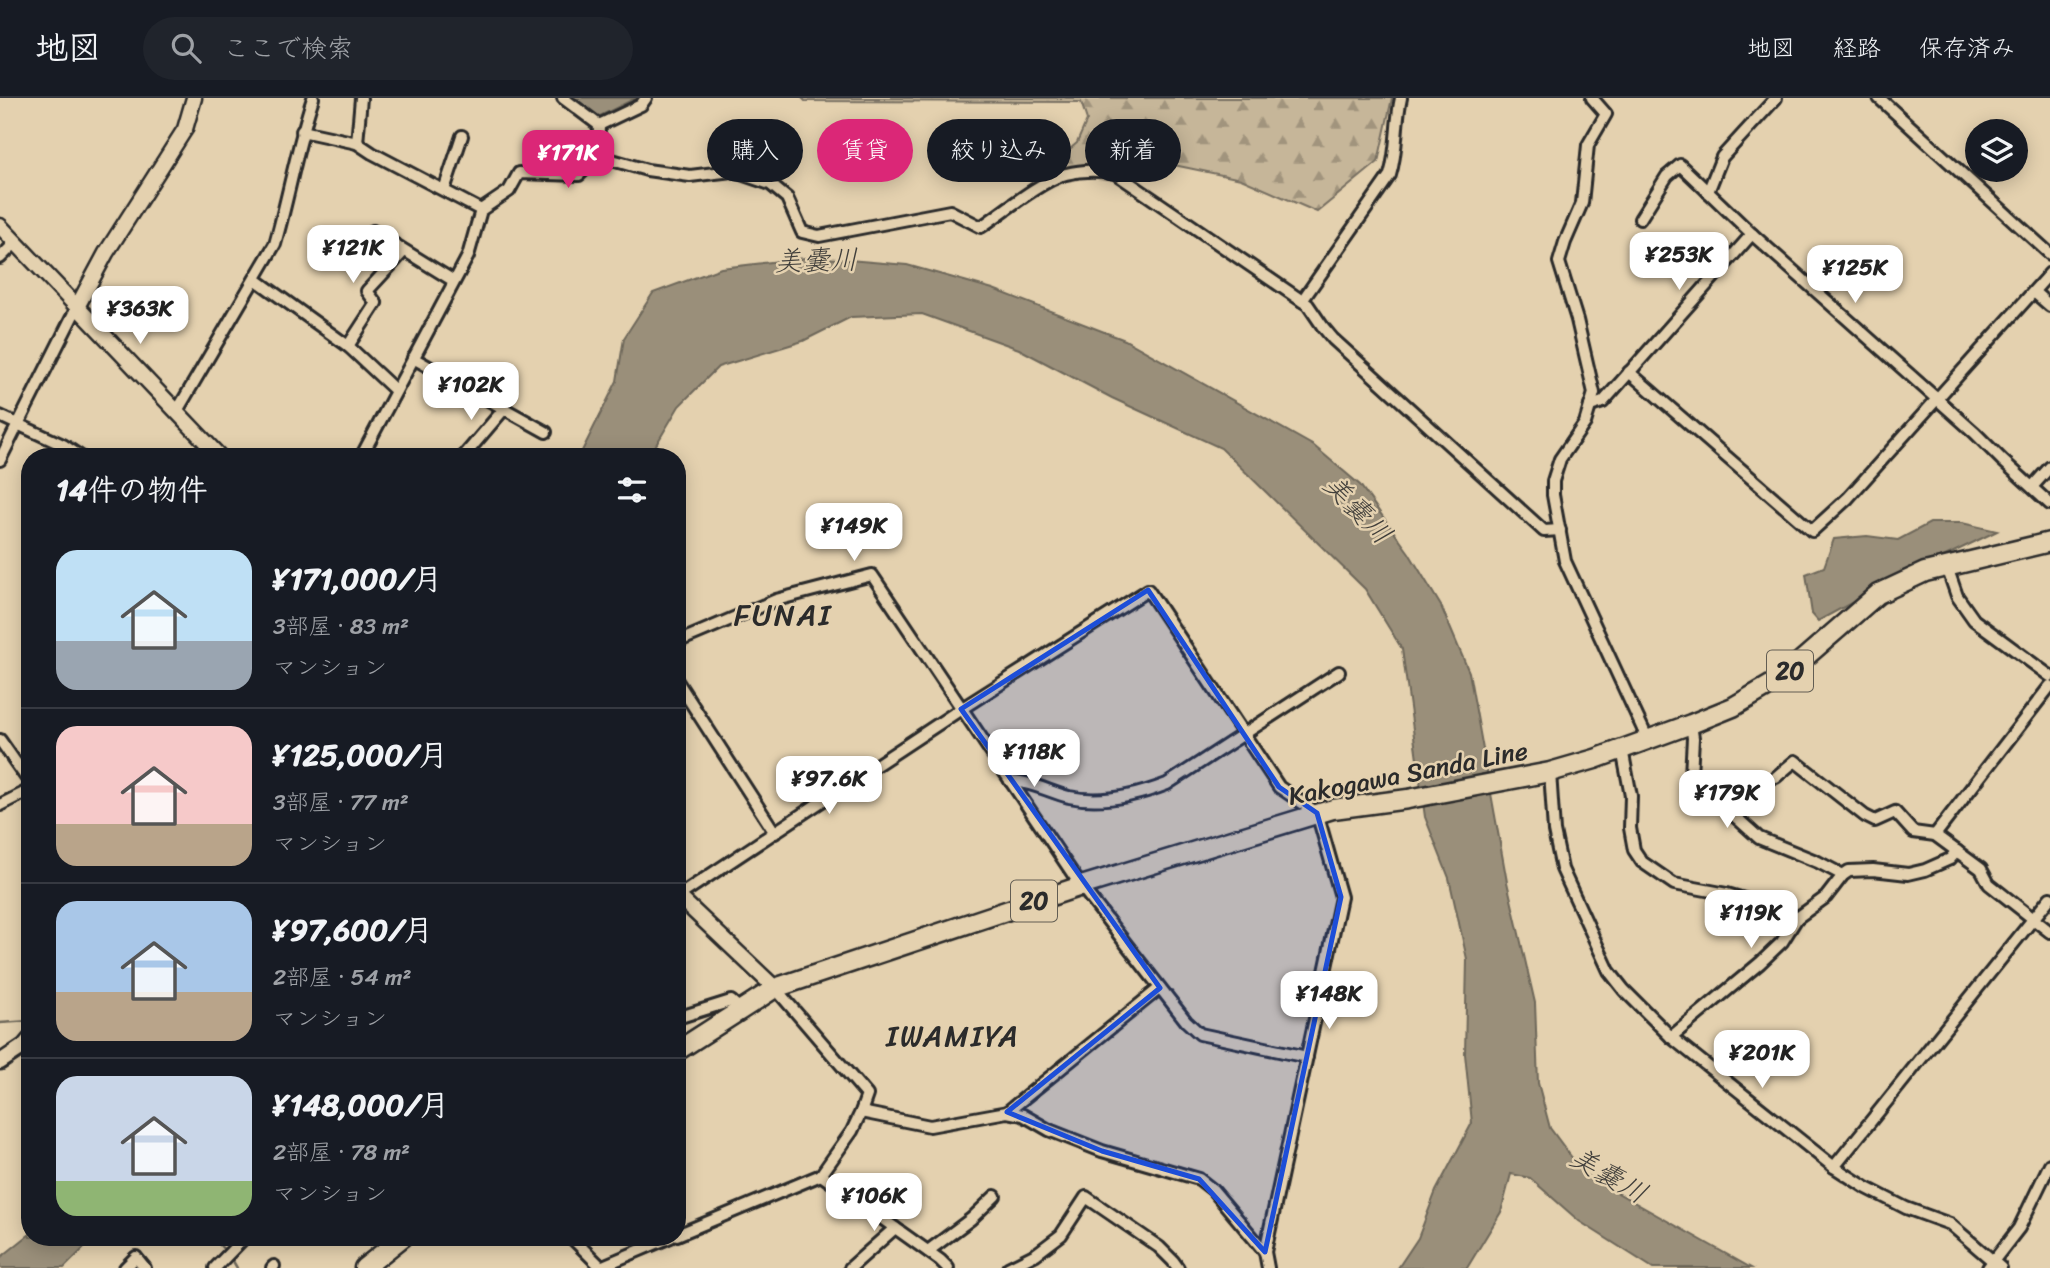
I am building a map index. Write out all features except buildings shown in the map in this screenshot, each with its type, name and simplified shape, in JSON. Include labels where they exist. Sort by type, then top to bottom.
[{"type":"main road","name":"Kakogawa Sanda Line","points":[[686,1045],[775,988],[1081,886],[1333,808],[1408,799],[1515,780],[1595,759],[1648,740],[1733,707],[1779,680],[1878,594],[1925,572],[2050,542]]},
{"type":"main road","points":[[365,1268],[391,1246]]},
{"type":"street","points":[[0,460],[106,253],[185,129],[194,98]]},
{"type":"street","points":[[177,411],[275,244],[302,131],[313,98]]},
{"type":"street","points":[[357,143],[361,98]]},
{"type":"street","points":[[563,98],[599,125]]},
{"type":"street","points":[[599,125],[641,105],[646,98]]},
{"type":"street","points":[[1302,301],[1390,175],[1395,158],[1397,115],[1401,98]]},
{"type":"street","points":[[1592,98],[1606,114],[1587,145],[1582,203],[1559,262],[1577,320],[1594,393],[1585,423],[1560,459],[1553,481],[1553,495],[1565,561],[1648,740]]},
{"type":"street","points":[[1709,192],[1722,157],[1776,98]]},
{"type":"street","points":[[1879,98],[2050,254]]},
{"type":"street","points":[[367,448],[395,390],[468,256],[481,210],[509,191],[520,173],[579,175],[598,156],[599,125]]},
{"type":"street","points":[[302,131],[357,143],[481,210]]},
{"type":"street","points":[[444,191],[462,136]]},
{"type":"street","points":[[598,156],[647,170],[690,176],[732,171],[770,184],[787,198],[802,232],[819,236],[950,211],[981,227],[1033,191],[1064,174],[1106,171],[1115,173],[1308,305],[1333,339],[1544,531],[1560,530]]},
{"type":"street","points":[[1640,219],[1667,176],[1680,165],[1752,234],[1975,433],[2050,504]]},
{"type":"street","points":[[0,226],[211,448]]},
{"type":"street","points":[[373,231],[454,281]]},
{"type":"street","points":[[1590,407],[1603,402],[1752,234]]},
{"type":"street","points":[[0,258],[16,243]]},
{"type":"street","points":[[348,346],[376,303],[367,292],[404,251]]},
{"type":"street","points":[[1629,372],[1812,531],[1857,489],[2050,273]]},
{"type":"street","points":[[255,279],[348,346],[395,390]]},
{"type":"street","points":[[2034,292],[2050,306]]},
{"type":"street","points":[[413,358],[546,432]]},
{"type":"street","points":[[471,448],[504,408]]},
{"type":"street","points":[[0,416],[68,448]]},
{"type":"street","points":[[2032,488],[2050,467]]},
{"type":"street","points":[[1947,567],[1957,596],[1974,620],[2050,676]]},
{"type":"street","points":[[686,638],[776,600],[872,575],[1081,886],[1186,1021],[1200,1034],[1307,1057]]},
{"type":"street","points":[[686,891],[961,709],[1148,590],[1279,787],[1317,813],[1341,897],[1265,1252],[1268,1268]]},
{"type":"street","points":[[1010,781],[1020,781],[1069,797],[1106,800],[1151,790],[1245,735],[1339,672]]},
{"type":"street","points":[[1935,835],[2050,686]]},
{"type":"street","points":[[686,695],[775,833]]},
{"type":"street","points":[[1691,724],[1691,775],[1709,793],[1759,838],[1843,875]]},
{"type":"street","points":[[0,740],[21,770]]},
{"type":"street","points":[[1622,749],[1631,796],[1630,828],[1634,850],[1642,862],[1674,884],[1727,894],[1784,911],[1797,918]]},
{"type":"street","points":[[1776,777],[1795,761],[1865,816],[1875,821],[1895,812],[1913,832],[1935,835],[1981,869],[1989,884],[2050,932]]},
{"type":"street","points":[[1550,772],[1555,831],[1562,869],[1609,971],[1671,1037],[1834,1167],[1906,1208],[1950,1224],[1994,1266],[2020,1228],[2050,1164]]},
{"type":"street","points":[[0,805],[21,794]]},
{"type":"street","points":[[1671,1037],[1760,963],[1782,942],[1797,918],[1826,897],[1849,871],[1873,870],[1908,874],[1951,859],[1957,851]]},
{"type":"street","points":[[1834,1167],[2050,898]]},
{"type":"street","points":[[686,904],[775,988],[867,1095],[852,1131],[821,1175],[686,1231]]},
{"type":"street","points":[[1007,1112],[1160,988]]},
{"type":"street","points":[[686,1015],[731,1000],[740,1009]]},
{"type":"street","points":[[0,1062],[21,1048]]},
{"type":"street","points":[[861,1112],[930,1126],[1007,1112],[1023,1115],[1049,1130],[1102,1151],[1199,1179],[1213,1190],[1265,1252]]},
{"type":"street","points":[[821,1175],[948,1268]]},
{"type":"street","points":[[928,1251],[971,1219],[995,1196]]},
{"type":"street","points":[[1008,1268],[1036,1254],[1061,1235],[1086,1197],[1159,1247],[1178,1268]]},
{"type":"street","points":[[850,1268],[895,1228]]},
{"type":"street","points":[[217,1267],[236,1246]]},
{"type":"street","points":[[579,1246],[600,1268],[650,1246]]},
{"type":"street","points":[[125,1268],[136,1257],[145,1268]]},
{"type":"highlighted area","points":[[1148,590],[1279,787],[1317,813],[1341,897],[1265,1252],[1199,1179],[1102,1151],[1007,1112],[1160,988],[961,709]]},
{"type":"green space","points":[[802,98],[1392,98],[1378,162],[1317,212],[1241,179],[1181,166],[1181,119],[1087,119],[1081,102],[805,101]]},
{"type":"green space","points":[[1085,125],[1085,167],[1071,168],[1071,148],[1077,143]]},
{"type":"water","points":[[572,98],[636,98],[598,117]]},
{"type":"water","name":"美嚢川","points":[[814,257],[907,265],[993,289],[1125,340],[1314,446],[1360,485],[1409,553],[1441,606],[1469,672],[1507,882],[1535,1003],[1538,1083],[1550,1128],[1584,1174],[1751,1268],[1653,1268],[1579,1221],[1530,1178],[1511,1174],[1501,1212],[1467,1268],[1398,1268],[1418,1238],[1436,1191],[1472,1123],[1465,1054],[1467,959],[1449,878],[1425,817],[1402,649],[1365,589],[1221,448],[1112,398],[1019,349],[922,314],[851,317],[803,341],[718,367],[679,406],[654,448],[584,448],[617,381],[624,338],[653,293],[721,268]]},
{"type":"water","points":[[1930,523],[1962,523],[1997,531],[1818,621],[1812,614],[1806,574],[1824,567],[1834,539],[1867,536],[1898,540]]},
{"type":"water","points":[[21,1241],[21,1246],[86,1246],[64,1268],[0,1268],[0,1258]]},
{"type":"waterway","points":[[0,1023],[21,1022]]},
{"type":"waterway","points":[[221,1246],[225,1251]]},
{"type":"waterway","points":[[230,1256],[237,1268]]},
{"type":"district","name":"FUNAI","points":[[783,615]]},
{"type":"district","name":"IWAMIYA","points":[[953,1036]]}]
